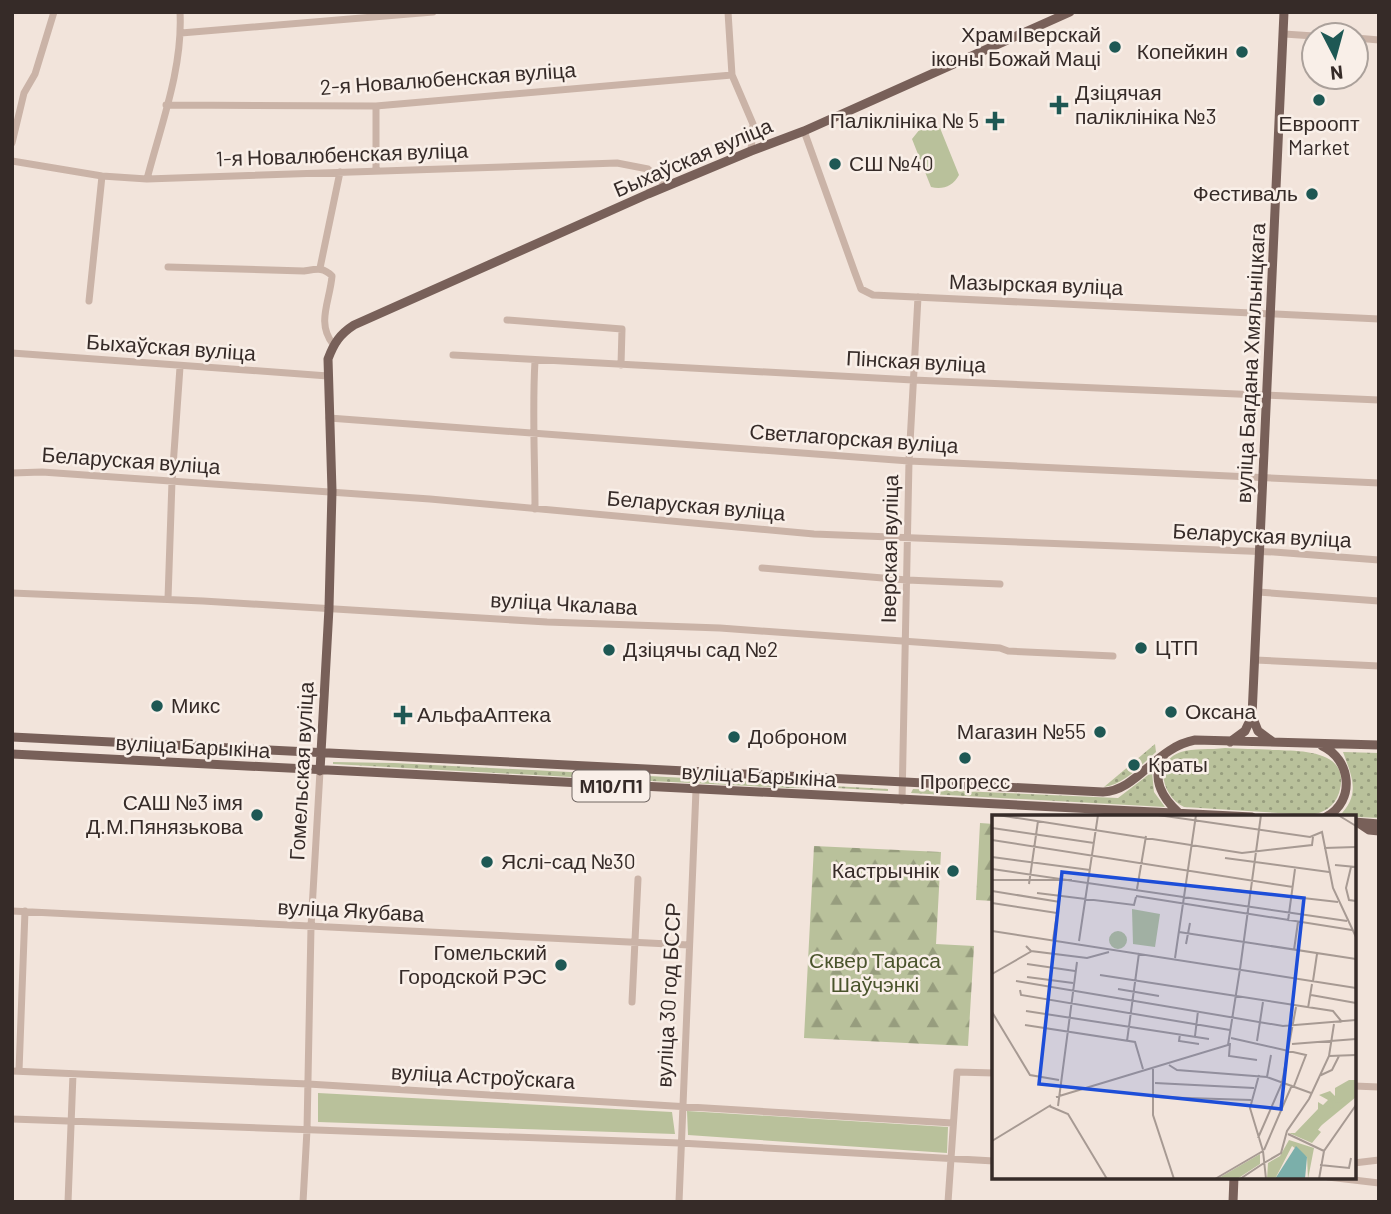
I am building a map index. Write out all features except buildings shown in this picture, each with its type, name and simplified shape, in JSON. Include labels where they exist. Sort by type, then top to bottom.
[{"type":"main road","name":"Быхаўская вуліца","points":[[333,344],[341,333],[354,325],[667,186],[751,150],[804,131],[1070,12]]},
{"type":"main road","name":"вуліца Багдана Хмяльніцкага","points":[[1252,716],[1284,12]]},
{"type":"main road","name":"Гомельская вуліца","points":[[320,771],[332,491],[328,359],[333,344]]},
{"type":"main road","points":[[1230,742],[1245,731],[1252,716]]},
{"type":"main road","points":[[1252,716],[1258,732],[1275,743]]},
{"type":"main road","name":"вуліца Барыкіна","points":[[12,737],[1111,792],[1125,785],[1175,745],[1195,740],[1230,742]]},
{"type":"main road","name":"М10/П1","points":[[1230,742],[1379,745]]},
{"type":"main road","points":[[1318,744],[1336,755],[1347,779],[1340,806],[1329,815]]},
{"type":"main road","points":[[1167,751],[1158,769],[1159,789],[1180,814]]},
{"type":"main road","name":"вуліца Барыкіна","points":[[12,754],[1202,815]]},
{"type":"main road","points":[[1357,823],[1379,824]]},
{"type":"main road","points":[[1357,823],[1369,830],[1379,831]]},
{"type":"main road","points":[[1233,1202],[1234,1179]]},
{"type":"street","points":[[12,143],[24,93],[35,74],[54,12]]},
{"type":"street","points":[[148,179],[176,66],[181,33],[180,12]]},
{"type":"street","points":[[181,33],[433,12]]},
{"type":"street","points":[[728,12],[732,75],[753,124],[751,150]]},
{"type":"street","points":[[1284,34],[1300,35]]},
{"type":"street","name":"2-я Новалюбенская вуліца","points":[[166,105],[376,106],[732,75]]},
{"type":"street","points":[[376,106],[376,170]]},
{"type":"street","name":"Мазырская вуліца","points":[[804,131],[861,289],[873,295],[1379,319]]},
{"type":"street","name":"1-я Новалюбенская вуліца","points":[[12,161],[102,176],[148,179],[617,163],[648,169],[667,186]]},
{"type":"street","points":[[320,268],[340,172]]},
{"type":"street","points":[[89,302],[102,176]]},
{"type":"street","points":[[168,267],[304,271],[320,268],[332,276],[323,323],[325,334],[333,344]]},
{"type":"street","name":"Іверская вуліца","points":[[902,801],[909,461],[918,297]]},
{"type":"street","points":[[507,320],[622,329],[621,365]]},
{"type":"street","name":"Быхаўская вуліца","points":[[12,353],[328,376]]},
{"type":"street","name":"Пінская вуліца","points":[[453,355],[913,380],[1379,400]]},
{"type":"street","points":[[535,361],[535,509]]},
{"type":"street","points":[[168,599],[172,481],[180,367]]},
{"type":"street","name":"Светлагорская вуліца","points":[[329,418],[909,461],[1379,483]]},
{"type":"street","name":"Беларуская вуліца","points":[[12,473],[42,472],[332,491],[814,534],[1260,552],[1379,560]]},
{"type":"street","points":[[762,568],[907,580],[1000,584]]},
{"type":"street","name":"вуліца Чкалава","points":[[12,593],[168,599],[547,622],[720,628],[1000,648],[1008,651],[1113,656]]},
{"type":"street","points":[[1258,593],[1379,601]]},
{"type":"street","points":[[1255,660],[1379,666]]},
{"type":"street","name":"Гомельская вуліца","points":[[303,1202],[311,927],[320,771]]},
{"type":"street","name":"вуліца 30 год БССР","points":[[678,1202],[696,790]]},
{"type":"street","points":[[632,1002],[638,879]]},
{"type":"street","name":"вуліца Якубава","points":[[12,911],[689,944]]},
{"type":"street","points":[[16,1071],[25,911]]},
{"type":"street","name":"вуліца Астроўскага","points":[[16,1071],[308,1084],[952,1123]]},
{"type":"street","points":[[948,1202],[957,1072],[992,1073]]},
{"type":"street","points":[[68,1202],[73,1074]]},
{"type":"street","points":[[1356,1086],[1379,1087]]},
{"type":"street","points":[[12,1119],[680,1143],[992,1161]]},
{"type":"street","points":[[1356,1163],[1379,1160]]},
{"type":"street","points":[[1345,1179],[1379,1183]]},
{"type":"green space","points":[[932,126],[940,128],[959,175],[954,182],[944,187],[931,187],[912,139],[920,129]]},
{"type":"green space","points":[[1155,744],[1156,752],[1138,768],[1119,782],[1104,787]]},
{"type":"green space","points":[[1225,748],[1298,751],[1322,756],[1338,768],[1341,779],[1339,793],[1328,809],[1310,815],[1184,807],[1171,796],[1166,788],[1164,771],[1166,763],[1172,757],[1186,751]]},
{"type":"green space","points":[[1343,752],[1379,753],[1379,818],[1340,815],[1350,800],[1353,784]]},
{"type":"green space","points":[[333,764],[589,773],[589,778]]},
{"type":"green space","points":[[1152,772],[1154,792],[1165,807],[911,793],[913,789],[1118,798]]},
{"type":"green space","points":[[593,773],[888,789],[888,791],[593,778]]},
{"type":"green space","points":[[980,823],[992,824],[992,901],[976,900]]},
{"type":"green space","name":"Сквер Тараса Шаўчэнкі","points":[[814,846],[941,852],[936,944],[974,946],[968,1046],[804,1038]]},
{"type":"green space","points":[[318,1093],[672,1112],[675,1134],[318,1122]]},
{"type":"green space","points":[[687,1111],[948,1127],[947,1153],[688,1135]]},
{"type":"place","name":"Храм Іверскай іконы Божай Маці","points":[[1115,47]]},
{"type":"place","name":"Копейкин","points":[[1242,52]]},
{"type":"place","name":"Евроопт Market","points":[[1319,100]]},
{"type":"place","name":"Дзіцячая паліклініка №3","points":[[1059,105]]},
{"type":"place","name":"Паліклініка № 5","points":[[995,121]]},
{"type":"place","name":"СШ №40","points":[[835,164]]},
{"type":"place","name":"Фестиваль","points":[[1312,194]]},
{"type":"place","name":"ЦТП","points":[[1141,648]]},
{"type":"place","name":"Дзіцячы сад №2","points":[[609,650]]},
{"type":"place","name":"Микс","points":[[157,706]]},
{"type":"place","name":"Оксана","points":[[1171,712]]},
{"type":"place","name":"АльфаАптека","points":[[403,715]]},
{"type":"place","name":"Магазин №55","points":[[1100,732]]},
{"type":"place","name":"Доброном","points":[[734,737]]},
{"type":"place","name":"Прогресс","points":[[965,758]]},
{"type":"place","name":"Краты","points":[[1134,765]]},
{"type":"place","name":"САШ №3 імя Д.М.Пянязькова","points":[[257,815]]},
{"type":"place","name":"Яслі-сад №30","points":[[487,862]]},
{"type":"place","name":"Кастрычнік","points":[[953,871]]},
{"type":"place","name":"Гомельский Городской РЭС","points":[[561,965]]}]
